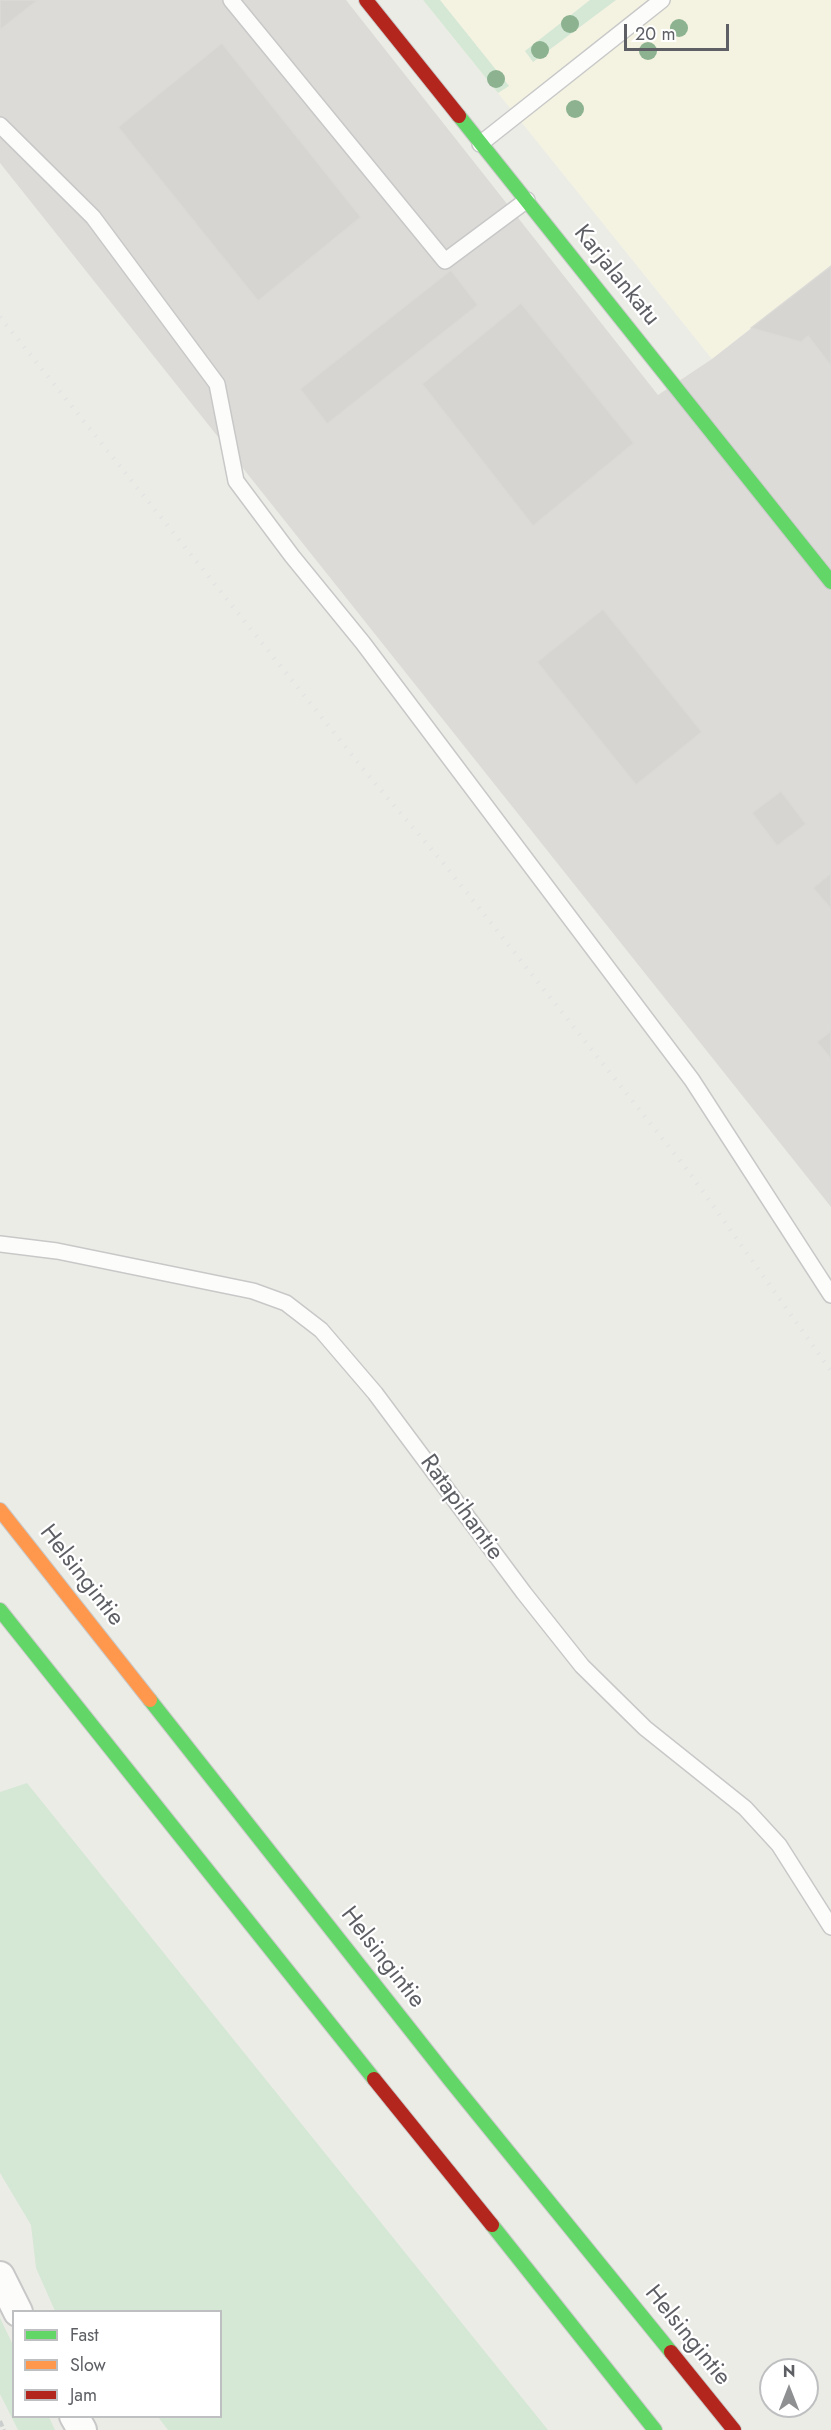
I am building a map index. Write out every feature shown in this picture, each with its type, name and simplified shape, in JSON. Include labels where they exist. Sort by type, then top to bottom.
[{"type":"main road","name":"Karjalankatu","points":[[366,0],[831,582]]},
{"type":"main road","name":"Helsingintie","points":[[0,1510],[450,2080],[734,2430]]},
{"type":"main road","points":[[0,1610],[655,2430]]},
{"type":"street","points":[[0,2276],[17,2310]]},
{"type":"lane","points":[[231,0],[445,261],[527,200]]},
{"type":"lane","points":[[480,144],[662,0]]},
{"type":"lane","points":[[0,125],[93,217],[217,384],[236,481],[292,556],[371,652],[692,1080],[831,1295]]},
{"type":"lane","name":"Ratapihantie","points":[[0,1244],[57,1251],[253,1291],[286,1304],[321,1330],[375,1393],[524,1593],[582,1666],[645,1728],[745,1808],[779,1845],[831,1927]]},
{"type":"path","points":[[0,2421],[4,2430]]},
{"type":"shaded area","points":[[0,0],[346,0],[658,395],[712,359],[831,266],[831,1207],[0,163]]},
{"type":"shaded area","points":[[423,0],[831,0],[831,266],[712,359]]},
{"type":"shaded area","points":[[423,0],[440,0],[509,86],[498,93]]},
{"type":"shaded area","points":[[590,0],[616,0],[533,62],[525,51]]},
{"type":"shaded area","points":[[27,1783],[548,2430],[168,2430],[159,2418],[222,2418],[222,2310],[55,2310],[36,2268],[31,2225],[0,2173],[0,1792]]},
{"type":"shaded area","points":[[0,2318],[12,2343],[12,2418],[0,2394]]},
{"type":"shaded area","points":[[12,2418],[49,2418],[55,2430],[18,2430]]},
{"type":"building","points":[[0,0],[38,0],[0,30]]},
{"type":"building","points":[[222,43],[361,217],[258,301],[118,127]]},
{"type":"building","points":[[831,266],[831,366],[808,336],[801,342],[751,328]]},
{"type":"building","points":[[451,270],[478,305],[327,424],[300,389]]},
{"type":"building","points":[[521,303],[634,443],[533,526],[422,384]]},
{"type":"building","points":[[603,609],[702,732],[636,785],[537,662]]},
{"type":"building","points":[[781,791],[806,824],[777,846],[752,813]]},
{"type":"building","points":[[831,873],[831,909],[813,888]]},
{"type":"building","points":[[831,1031],[831,1059],[817,1042]]},
{"type":"railway","points":[[0,317],[368,775],[444,864],[689,1172],[831,1371]]},
{"type":"traffic: fast","points":[[459,116],[831,582]]},
{"type":"traffic: fast","points":[[0,1610],[374,2079]]},
{"type":"traffic: fast","points":[[150,1700],[450,2080],[671,2352]]},
{"type":"traffic: fast","points":[[492,2225],[655,2430]]},
{"type":"traffic: slow","points":[[0,1510],[150,1700]]},
{"type":"traffic: jam","points":[[366,0],[459,116]]},
{"type":"traffic: jam","points":[[374,2079],[492,2225]]},
{"type":"traffic: jam","points":[[671,2352],[734,2430]]}]
